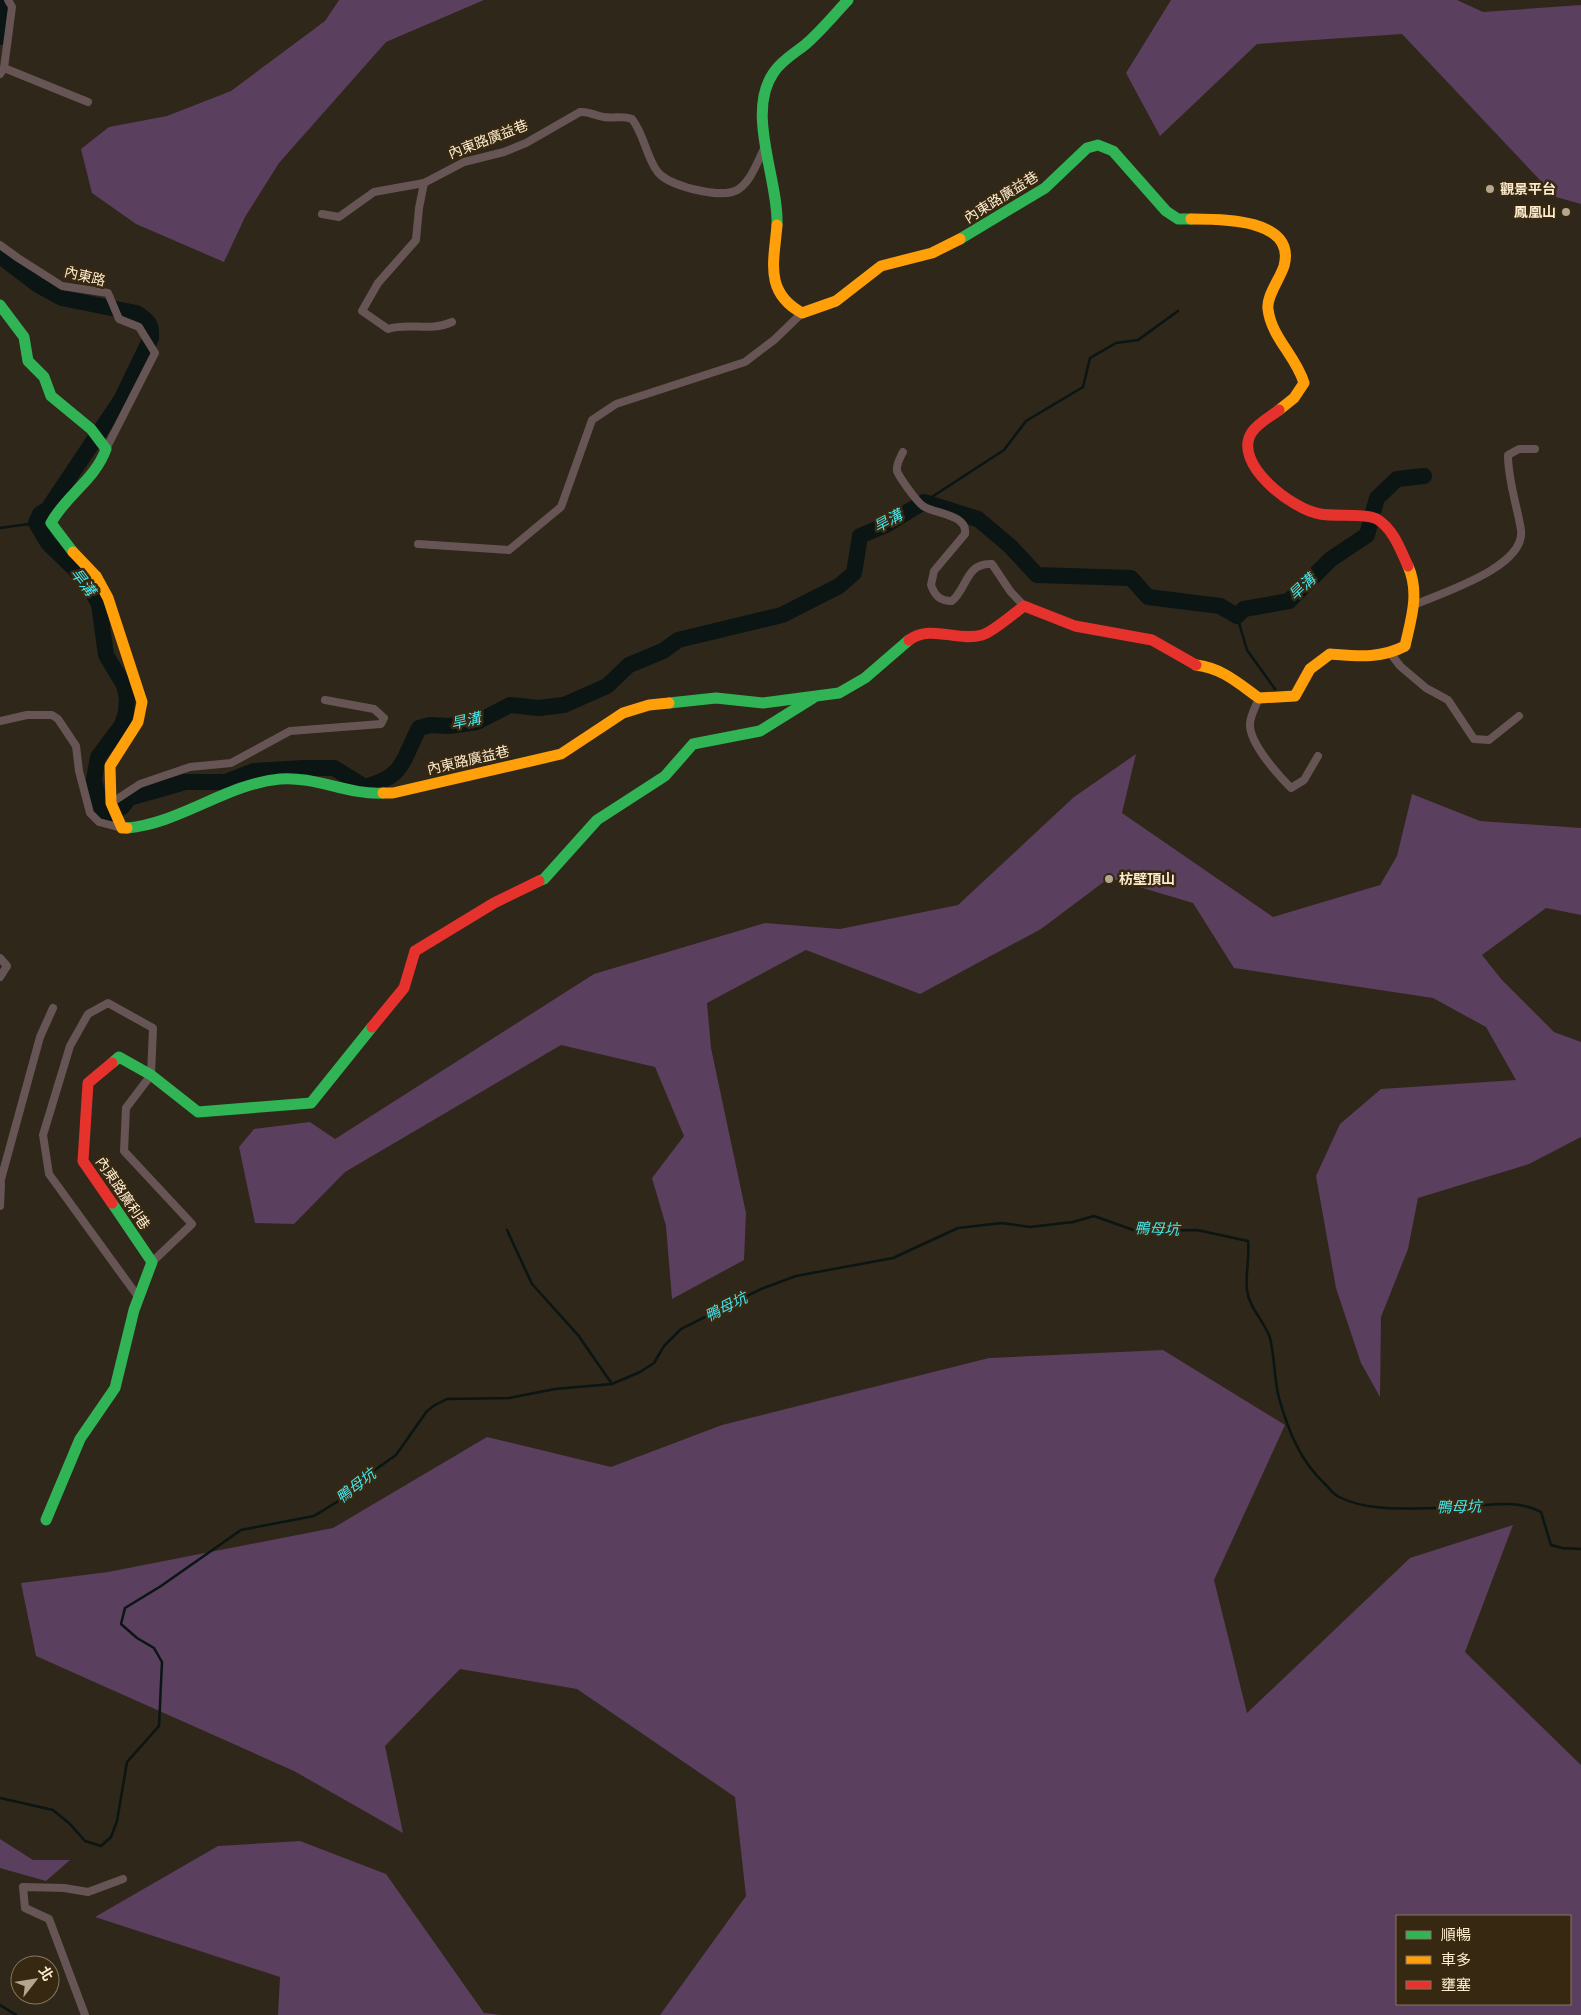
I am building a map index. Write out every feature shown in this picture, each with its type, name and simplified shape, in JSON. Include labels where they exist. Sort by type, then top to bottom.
[{"type":"street","points":[[8,0],[12,7],[2,71],[88,102]]},
{"type":"street","name":"內東路廣益巷","points":[[802,313],[786,303],[775,284],[777,215],[765,147],[764,103],[769,79],[784,59],[812,39],[848,0]]},
{"type":"street","name":"內東路廣益巷","points":[[322,214],[339,217],[374,192],[424,183],[464,162],[504,152],[526,143],[580,112],[587,112],[605,118],[625,116],[632,119],[656,170],[663,178],[708,192],[735,191],[746,183],[765,147]]},
{"type":"street","name":"內東路廣益巷","points":[[418,544],[509,550],[561,507],[592,420],[616,404],[745,362],[774,340],[802,313],[836,300],[882,266],[932,253],[950,245],[1045,188],[1087,148],[1098,145],[1113,151],[1166,212],[1187,220],[1225,219],[1265,227],[1281,242],[1285,254],[1284,266],[1267,306],[1271,326],[1300,370],[1304,383],[1294,398],[1252,432],[1247,449],[1250,461],[1257,472],[1275,489],[1296,504],[1318,514],[1375,518],[1390,530],[1414,580],[1414,605],[1405,646],[1391,654]]},
{"type":"street","points":[[424,183],[416,240],[378,283],[362,311],[388,329],[401,325],[413,328],[442,326],[452,322]]},
{"type":"street","name":"內東路","points":[[0,244],[62,286],[108,293],[119,319],[139,327],[155,353],[106,449]]},
{"type":"street","points":[[0,305],[24,337],[28,361],[44,377],[51,396],[91,429],[106,449],[104,460],[92,476],[70,496],[55,514],[51,523],[64,542],[96,576],[108,598],[142,702],[138,722],[110,766],[111,803],[122,828]]},
{"type":"street","points":[[1414,605],[1499,567],[1519,547],[1521,532],[1508,472],[1508,455],[1519,449],[1535,449]]},
{"type":"street","points":[[903,452],[898,464],[898,472],[919,504],[953,517],[964,524],[966,529],[965,534],[934,571],[931,585],[938,597],[944,601],[952,602],[958,596],[971,571],[978,566],[992,564],[1010,591],[1024,606],[1075,626],[1152,640],[1192,664],[1212,668],[1227,674],[1258,698],[1295,696],[1310,669],[1330,654],[1370,658],[1391,654],[1400,666],[1426,688],[1448,700],[1474,739],[1490,740],[1519,716]]},
{"type":"street","name":"內東路廣益巷","points":[[0,721],[27,715],[52,715],[58,719],[76,746],[79,771],[90,813],[99,822],[122,828],[147,826],[249,786],[280,779],[308,780],[367,794],[393,793],[552,756],[569,749],[623,713],[649,705],[716,698],[763,703],[839,693],[865,678],[911,638],[934,632],[961,637],[983,635],[1024,606]]},
{"type":"street","name":"內東路廣益巷","points":[[415,951],[494,903],[544,879],[597,820],[664,776],[693,744],[760,731],[817,696]]},
{"type":"street","points":[[1258,698],[1250,723],[1252,733],[1271,768],[1291,788],[1304,780],[1318,756]]},
{"type":"street","points":[[111,803],[140,784],[190,767],[231,763],[290,731],[381,724],[384,718],[374,709],[325,700]]},
{"type":"street","name":"內東路廣利巷","points":[[152,1262],[84,1161],[88,1083],[119,1057],[151,1075],[198,1112],[311,1102],[404,988],[415,951]]},
{"type":"street","points":[[0,958],[7,966],[0,977]]},
{"type":"street","points":[[46,1520],[80,1439],[115,1388],[139,1298],[152,1262],[192,1224],[124,1151],[126,1108],[151,1075],[153,1028],[108,1003],[88,1014],[70,1046],[42,1135],[49,1174],[139,1298]]},
{"type":"street","points":[[0,1206],[0,1184],[40,1037],[54,1008]]},
{"type":"street","points":[[85,2015],[49,1919],[25,1908],[23,1887],[64,1888],[88,1892],[123,1879]]},
{"type":"shaded area","points":[[339,0],[484,0],[386,42],[279,163],[245,217],[224,262],[136,224],[92,193],[81,149],[109,127],[167,116],[231,91],[325,21]]},
{"type":"shaded area","points":[[1171,0],[1457,0],[1483,12],[1581,5],[1581,204],[1556,197],[1402,34],[1257,44],[1160,136],[1126,73]]},
{"type":"shaded area","points":[[1136,754],[1122,813],[1273,917],[1380,885],[1397,856],[1412,794],[1480,821],[1581,828],[1581,915],[1546,908],[1482,955],[1502,980],[1554,1032],[1581,1042],[1581,1137],[1529,1164],[1418,1198],[1408,1249],[1381,1317],[1380,1397],[1361,1363],[1336,1288],[1316,1176],[1340,1124],[1381,1089],[1516,1080],[1486,1027],[1433,998],[1234,968],[1193,903],[1109,878],[1041,929],[920,994],[806,950],[707,1003],[711,1048],[746,1213],[744,1260],[672,1299],[666,1226],[652,1178],[684,1136],[655,1067],[561,1045],[345,1172],[294,1224],[255,1223],[239,1147],[254,1129],[310,1122],[335,1139],[594,974],[765,923],[840,929],[958,905],[1074,797]]},
{"type":"shaded area","points":[[1163,1350],[1285,1425],[1214,1580],[1247,1713],[1410,1558],[1513,1525],[1465,1652],[1581,1765],[1581,2015],[660,2015],[746,1896],[735,1797],[577,1689],[460,1669],[385,1746],[403,1833],[294,1771],[36,1656],[21,1583],[108,1572],[333,1528],[487,1437],[611,1467],[722,1425],[989,1358]]},
{"type":"shaded area","points":[[0,1839],[33,1860],[70,1860],[46,1881],[0,1868]]},
{"type":"shaded area","points":[[300,1841],[386,1874],[484,2013],[502,2015],[278,2015],[280,1977],[95,1917],[218,1846]]},
{"type":"waterway","name":"旱溝","points":[[0,7],[2,30],[0,37]]},
{"type":"waterway","name":"旱溝","points":[[0,256],[38,285],[62,298],[136,313],[146,320],[151,329],[151,338],[121,400],[48,509],[40,514],[36,523],[48,543],[85,579],[99,604],[106,655],[124,685],[127,698],[126,712],[122,725],[98,757],[94,780],[101,810],[109,814],[122,807],[129,798],[185,782],[226,782],[254,771],[334,768],[365,787],[378,783],[388,778],[401,766],[419,728],[430,725],[449,726],[477,722],[510,705],[539,708],[564,705],[607,686],[629,665],[663,651],[678,640],[782,615],[839,586],[854,573],[860,536],[886,525],[924,502],[978,519],[1010,546],[1037,575],[1131,578],[1148,597],[1220,606],[1237,616],[1244,609],[1289,601],[1331,559],[1367,535],[1377,498],[1397,479],[1424,476]]},
{"type":"waterway","points":[[924,502],[1004,450],[1026,421],[1083,387],[1090,358],[1116,343],[1138,340],[1178,311]]},
{"type":"waterway","points":[[0,528],[36,523]]},
{"type":"waterway","points":[[1237,616],[1247,650],[1275,689]]},
{"type":"waterway","name":"鴨母坑","points":[[0,1798],[53,1810],[70,1824],[85,1841],[101,1846],[111,1837],[117,1821],[127,1762],[159,1726],[162,1662],[154,1648],[137,1638],[121,1624],[125,1608],[161,1586],[241,1530],[314,1516],[340,1500],[372,1472],[396,1455],[427,1411],[435,1405],[447,1399],[509,1398],[555,1389],[612,1384],[640,1372],[654,1363],[664,1346],[681,1329],[761,1289],[796,1276],[893,1258],[958,1228],[1002,1223],[1030,1227],[1073,1222],[1094,1216],[1136,1231],[1197,1230],[1248,1241],[1248,1297],[1270,1338],[1277,1391],[1286,1422],[1302,1455],[1316,1475],[1333,1493],[1351,1502],[1389,1508],[1452,1508],[1492,1504],[1530,1507],[1541,1512],[1551,1545],[1562,1548],[1581,1549]]},
{"type":"waterway","points":[[507,1230],[532,1284],[578,1335],[612,1384]]},
{"type":"waterway","points":[[0,2005],[16,2015]]},
{"type":"traffic: fast","points":[[777,225],[776,207],[763,126],[763,106],[766,88],[774,72],[781,64],[812,39],[848,0]]},
{"type":"traffic: fast","points":[[960,239],[1045,188],[1087,148],[1098,145],[1113,151],[1166,211],[1178,219],[1191,219]]},
{"type":"traffic: fast","points":[[0,305],[24,337],[28,361],[44,377],[51,396],[91,429],[106,449],[95,470],[64,504],[51,523],[73,552]]},
{"type":"traffic: fast","points":[[669,703],[716,698],[763,703],[839,693],[865,678],[909,640]]},
{"type":"traffic: fast","points":[[539,881],[544,879],[597,820],[665,776],[693,744],[760,731],[813,698]]},
{"type":"traffic: fast","points":[[127,828],[147,825],[166,819],[241,788],[260,782],[280,779],[306,780],[357,791],[383,793]]},
{"type":"traffic: fast","points":[[112,1063],[119,1057],[151,1075],[198,1112],[311,1103],[372,1027]]},
{"type":"traffic: fast","points":[[46,1520],[80,1439],[115,1388],[134,1310],[152,1262],[112,1203]]},
{"type":"traffic: slow","points":[[1191,219],[1237,221],[1253,224],[1268,230],[1279,238],[1285,250],[1284,266],[1271,293],[1268,309],[1274,329],[1304,383],[1294,398],[1279,410]]},
{"type":"traffic: slow","points":[[777,225],[774,264],[777,286],[782,296],[790,305],[802,313],[836,301],[881,266],[932,253],[960,239]]},
{"type":"traffic: slow","points":[[73,552],[96,576],[108,598],[142,702],[138,722],[110,766],[111,803],[122,828],[127,828]]},
{"type":"traffic: slow","points":[[1196,665],[1222,673],[1259,698],[1295,696],[1310,669],[1330,654],[1377,655],[1405,646],[1412,616],[1414,596],[1412,576],[1408,566]]},
{"type":"traffic: slow","points":[[383,793],[393,793],[561,754],[623,713],[649,705],[669,703]]},
{"type":"traffic: jam","points":[[1279,410],[1252,432],[1248,444],[1250,457],[1257,471],[1281,494],[1308,511],[1326,515],[1365,516],[1377,519],[1392,534],[1408,566]]},
{"type":"traffic: jam","points":[[909,640],[917,635],[926,633],[973,637],[982,635],[997,627],[1024,606],[1075,626],[1152,640],[1196,665]]},
{"type":"traffic: jam","points":[[372,1027],[404,988],[415,951],[494,903],[539,881]]},
{"type":"traffic: jam","points":[[112,1063],[88,1083],[83,1161],[112,1203]]},
{"type":"place","name":"觀景平台","points":[[1490,189]]},
{"type":"place","name":"鳳凰山","points":[[1566,212]]},
{"type":"place","name":"枋壁頂山","points":[[1109,879]]}]
